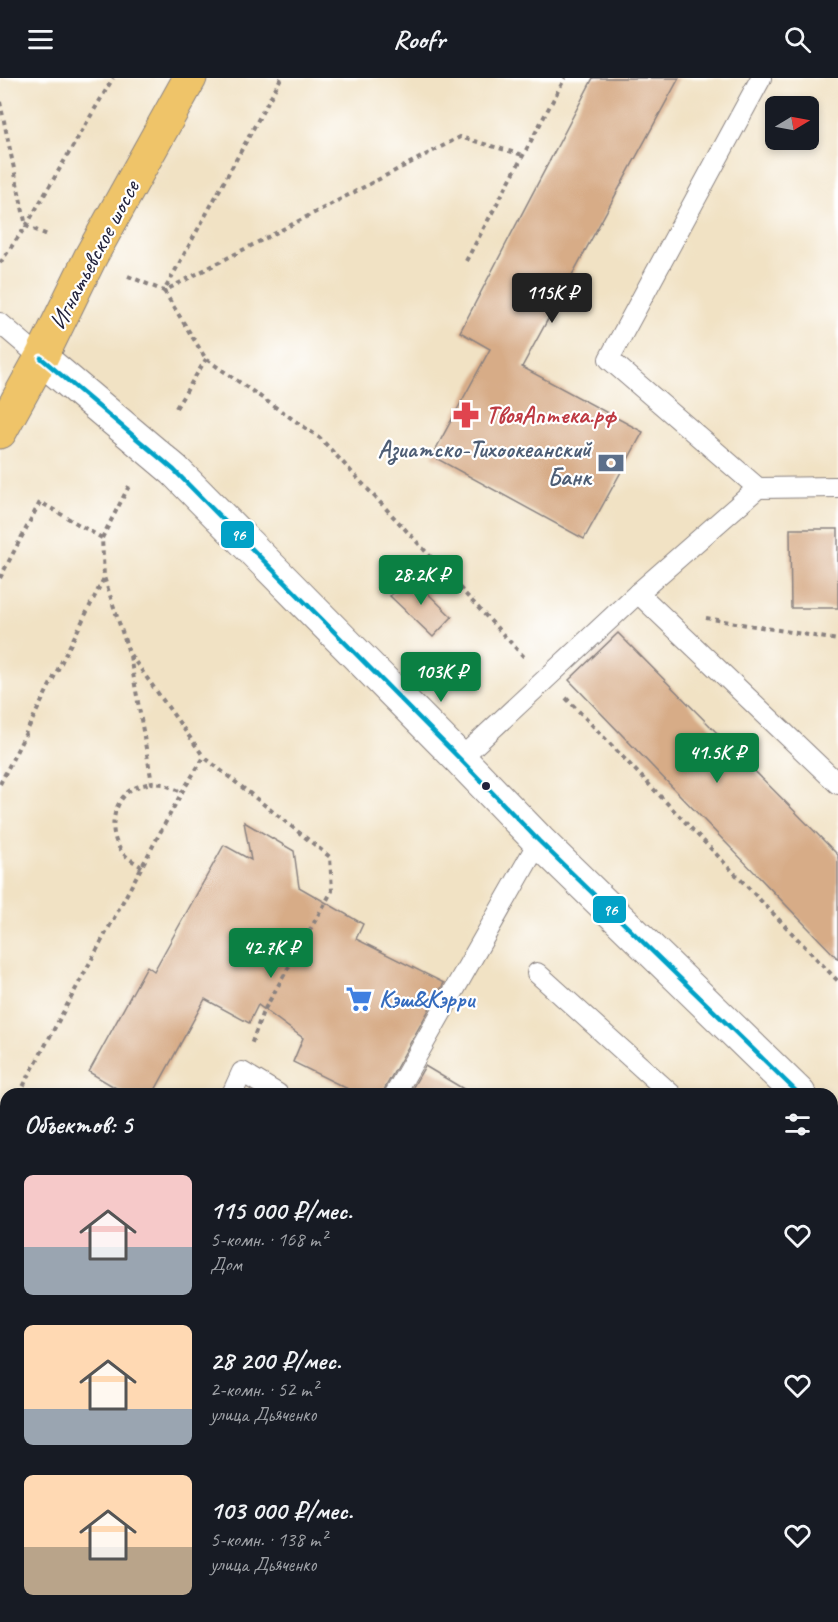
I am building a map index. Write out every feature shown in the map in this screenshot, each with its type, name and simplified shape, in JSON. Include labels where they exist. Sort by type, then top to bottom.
[{"type":"main road","name":"Игнатьевское шоссе","points":[[0,432],[41,358],[91,256],[190,78]]},
{"type":"street","points":[[41,358],[174,470],[539,841],[793,1088]]},
{"type":"lane","points":[[761,78],[609,359],[758,488],[838,488]]},
{"type":"lane","points":[[0,323],[41,358]]},
{"type":"lane","points":[[460,759],[638,593],[758,488]]},
{"type":"lane","points":[[638,593],[838,784]]},
{"type":"lane","points":[[398,1088],[539,841]]},
{"type":"lane","points":[[537,973],[664,1088]]},
{"type":"lane","points":[[235,1088],[242,1072],[268,1088]]},
{"type":"path","points":[[0,262],[26,225],[113,78]]},
{"type":"path","points":[[164,291],[281,78]]},
{"type":"path","points":[[466,261],[565,78]]},
{"type":"path","points":[[0,102],[26,225]]},
{"type":"path","points":[[164,291],[460,137],[524,155]]},
{"type":"path","points":[[26,225],[50,236]]},
{"type":"path","points":[[128,276],[164,291],[206,359],[320,438],[546,680],[565,697],[838,981]]},
{"type":"path","points":[[176,408],[206,359]]},
{"type":"path","points":[[129,486],[102,538],[104,577],[129,652],[152,783]]},
{"type":"path","points":[[0,578],[40,502],[102,538]]},
{"type":"path","points":[[0,784],[104,577]]},
{"type":"path","points":[[699,617],[838,640]]},
{"type":"path","points":[[129,652],[204,757],[330,857],[332,891],[262,1014]]},
{"type":"path","points":[[22,1088],[182,792],[204,757]]},
{"type":"path","points":[[142,867],[126,856],[119,848],[115,837],[113,825],[115,812],[121,800],[140,785],[152,783],[163,784],[182,792]]},
{"type":"building","points":[[593,78],[679,78],[522,367],[643,432],[584,539],[432,456],[490,349],[460,332]]},
{"type":"building","points":[[790,529],[838,529],[838,608],[791,608]]},
{"type":"building","points":[[410,576],[452,617],[433,637],[390,596]]},
{"type":"building","points":[[618,633],[838,855],[838,959],[569,680]]},
{"type":"building","points":[[244,822],[294,851],[299,887],[363,924],[356,939],[444,983],[385,1088],[346,1088],[293,1062],[303,1038],[258,1005],[249,1023],[205,999],[156,1088],[116,1088],[89,1072],[147,966],[154,971],[224,845],[251,860]]},
{"type":"building","points":[[425,1066],[462,1088],[412,1088]]},
{"type":"transit line","name":"96","points":[[41,358],[174,470],[539,841],[793,1088]]},
{"type":"place","name":"ТвояАптека.рф","points":[[466,415]]},
{"type":"place","name":"Азиатско-Тихоокеанский Банк","points":[[611,463]]},
{"type":"place","name":"Кэш&Кэрри","points":[[359,999]]}]
